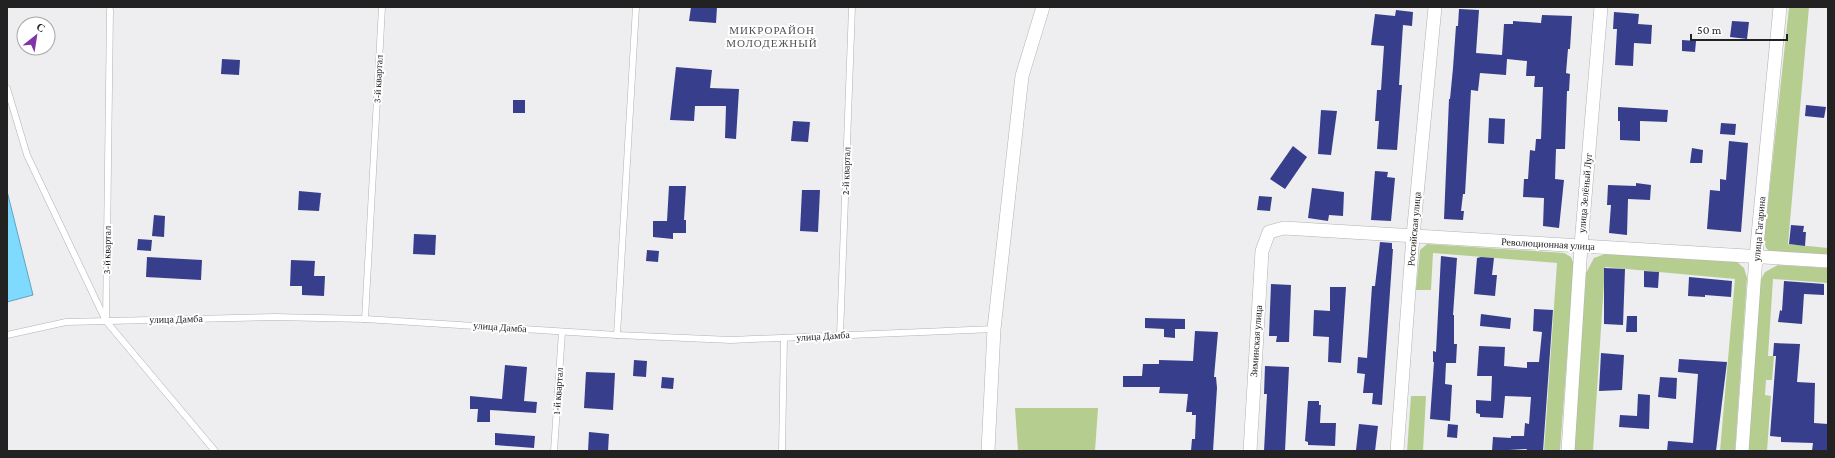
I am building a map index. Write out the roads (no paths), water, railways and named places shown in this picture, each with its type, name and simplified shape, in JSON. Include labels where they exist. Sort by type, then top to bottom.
[{"type":"street","points":[[988,451],[994,329],[1022,76],[1043,7]]},
{"type":"street","name":"Российская улица","points":[[1397,451],[1413,236],[1434,7]]},
{"type":"street","name":"улица Зелёный Луг","points":[[1568,451],[1581,245],[1601,7]]},
{"type":"street","name":"улица Гагарина","points":[[1742,451],[1756,256],[1780,7]]},
{"type":"street","name":"Революционная улица","points":[[1269,232],[1284,228],[1828,261]]},
{"type":"street","name":"Зиминская улица","points":[[1250,451],[1262,251],[1269,232]]},
{"type":"lane","name":"3-й квартал","points":[[365,319],[382,7]]},
{"type":"lane","points":[[617,335],[636,7]]},
{"type":"lane","name":"2-й квартал","points":[[840,335],[852,7]]},
{"type":"lane","name":"3-й квартал","points":[[106,321],[110,10]]},
{"type":"lane","points":[[7,88],[27,155],[106,321],[215,451]]},
{"type":"lane","name":"улица Дамба","points":[[7,335],[66,322],[274,317],[365,319],[562,332],[731,340],[994,329]]},
{"type":"lane","name":"1-й квартал","points":[[554,451],[562,332]]},
{"type":"lane","points":[[782,451],[784,338]]},
{"type":"water","points":[[7,191],[33,295],[7,302]]},
{"type":"district","name":"МИКРОРАЙОН МОЛОДЕЖНЫЙ","points":[[772,36]]}]
